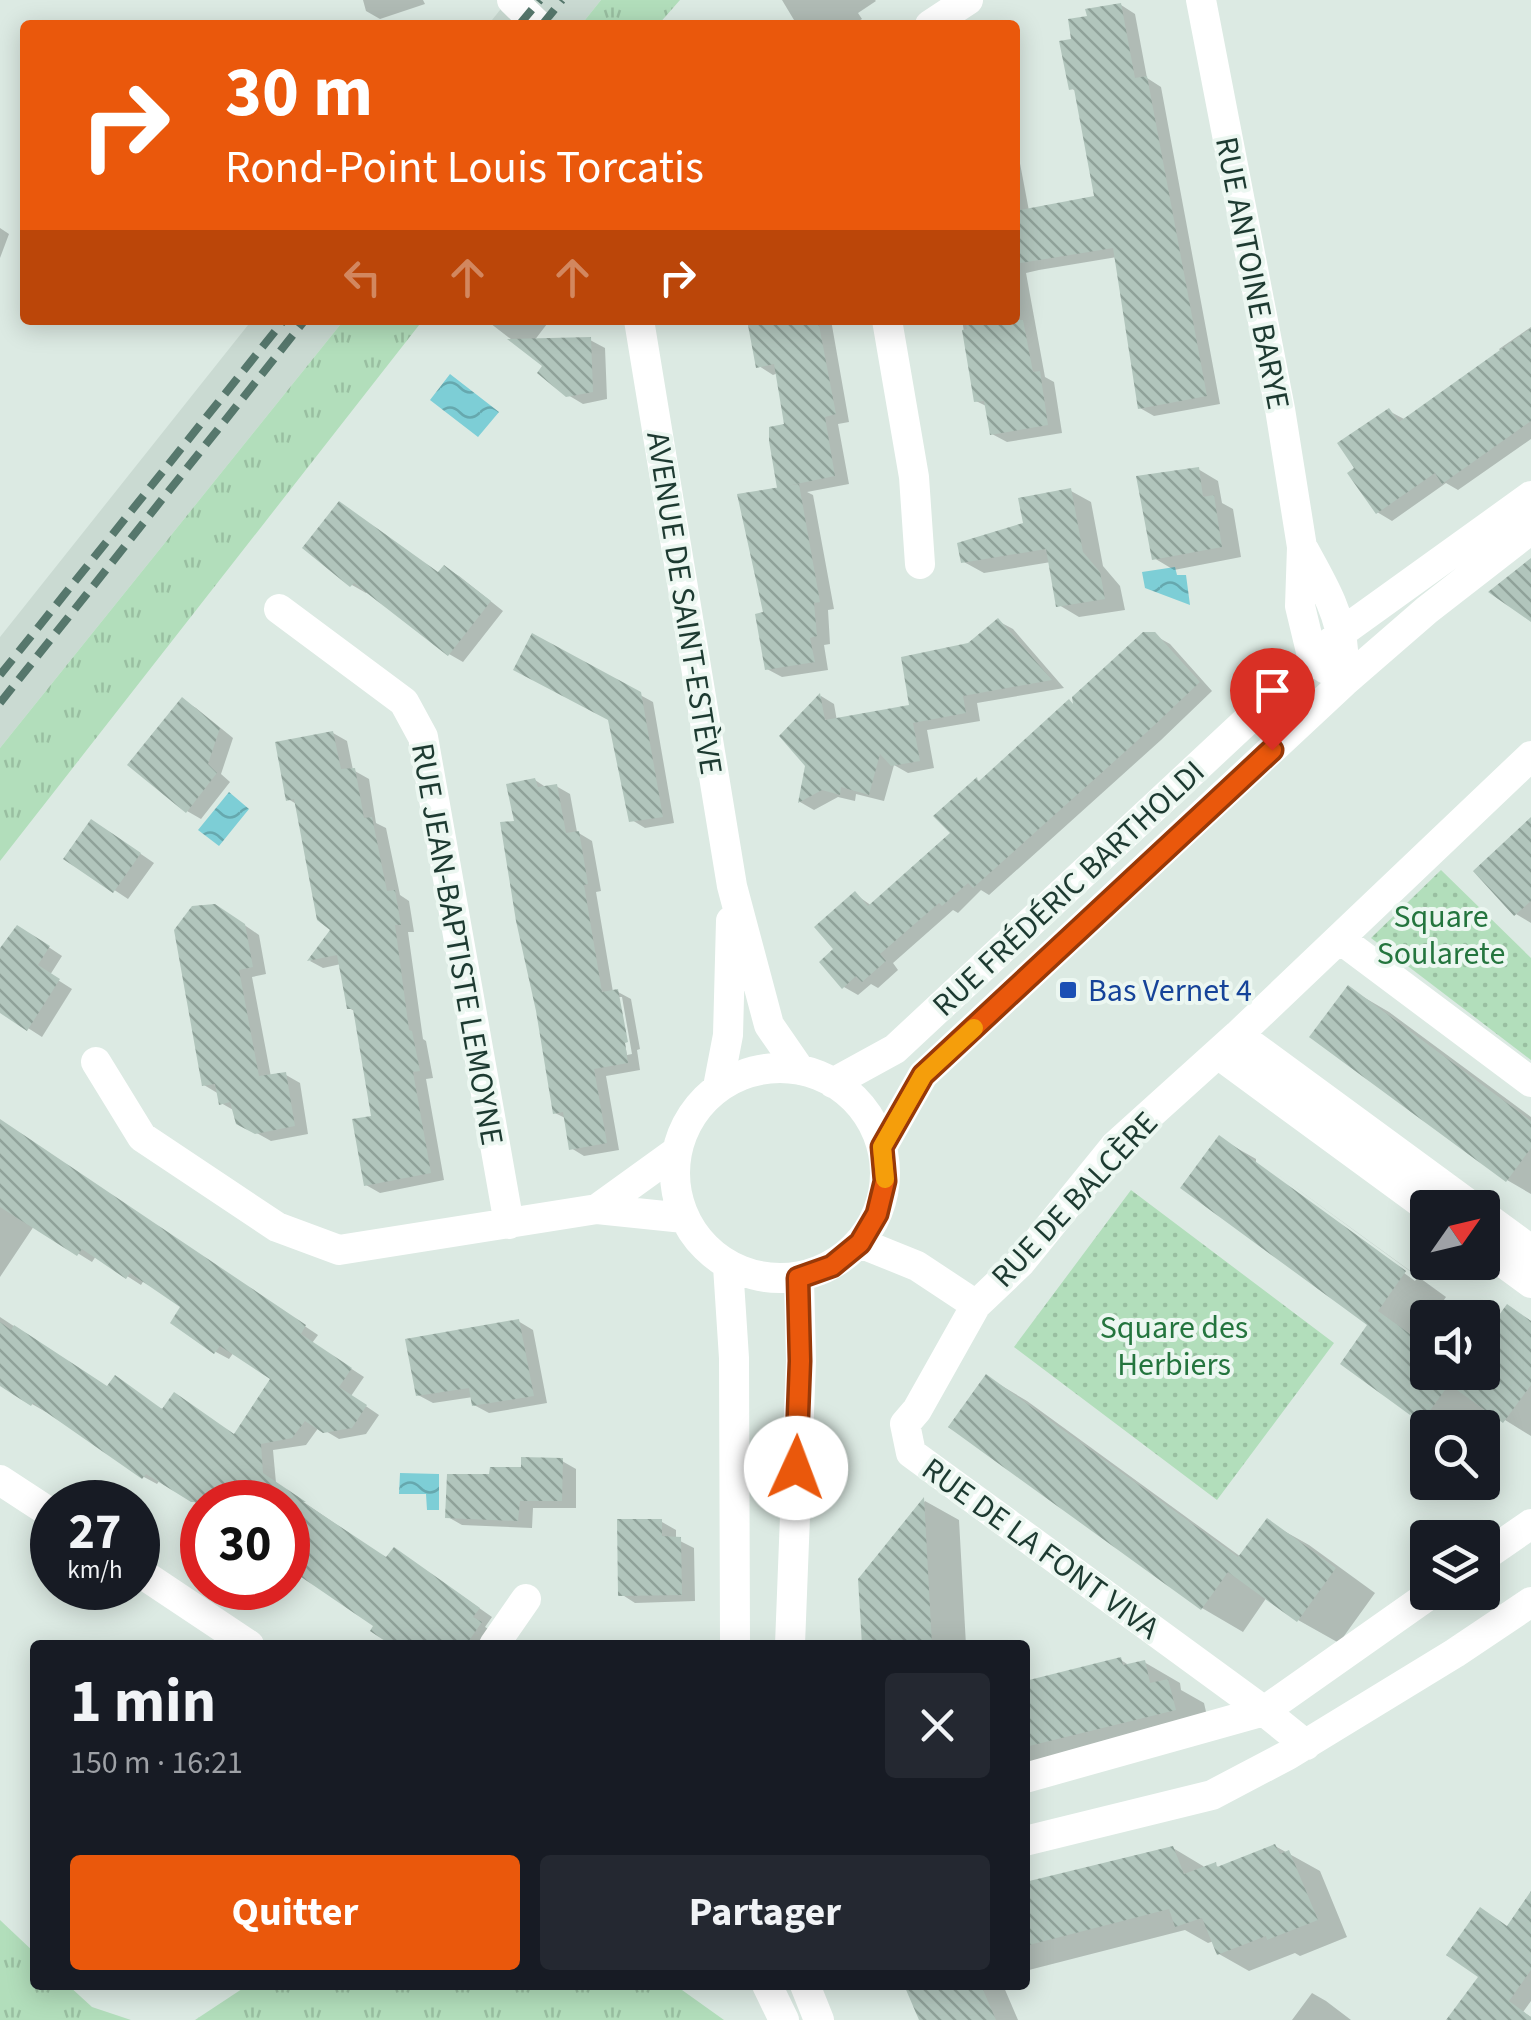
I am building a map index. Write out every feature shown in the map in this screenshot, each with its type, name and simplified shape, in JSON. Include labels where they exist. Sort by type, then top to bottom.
[{"type":"street","points":[[512,0],[533,20]]},
{"type":"street","points":[[938,20],[968,0]]},
{"type":"street","name":"RUE ANTOINE BARYE","points":[[1200,0],[1280,409],[1302,547],[1300,606],[1313,660]]},
{"type":"street","name":"AVENUE DE SAINT-ESTÈVE","points":[[640,325],[732,886],[770,1025],[800,1070]]},
{"type":"street","points":[[889,325],[914,477],[920,564]]},
{"type":"street","name":"RUE FRÉDÉRIC BARTHOLDI","points":[[833,1083],[895,1049],[1342,632],[1531,496]]},
{"type":"street","name":"RUE FRÉDÉRIC BARTHOLDI","points":[[882,1147],[923,1075],[1344,682],[1427,610],[1531,529]]},
{"type":"street","name":"RUE ANTOINE BARYE","points":[[1302,547],[1342,632],[1344,682]]},
{"type":"street","name":"RUE JEAN-BAPTISTE LEMOYNE","points":[[279,609],[404,702],[423,737],[510,1224]]},
{"type":"street","points":[[1313,660],[1344,682]]},
{"type":"street","name":"RUE DE BALCÈRE","points":[[860,1243],[916,1266],[976,1305],[1020,1264],[1115,1146],[1228,1045],[1531,756]]},
{"type":"street","name":"AVENUE DE SAINT-ESTÈVE","points":[[718,1088],[728,1035],[732,886]]},
{"type":"street","points":[[1340,939],[1531,1082]]},
{"type":"street","points":[[1228,1045],[1410,1193]]},
{"type":"street","points":[[1228,1045],[1447,1190]]},
{"type":"street","points":[[96,1062],[142,1136],[277,1227],[339,1250],[597,1209],[684,1218]]},
{"type":"street","points":[[772,1068],[800,1070],[833,1083],[855,1100],[872,1122],[882,1147],[885,1181],[877,1214],[860,1243],[832,1266],[798,1278],[762,1278],[728,1266],[702,1245],[684,1218],[675,1186],[676,1152],[684,1127],[699,1105],[743,1074],[772,1068]]},
{"type":"street","points":[[597,1209],[676,1152]]},
{"type":"street","points":[[1500,1226],[1530,1246]]},
{"type":"street","points":[[1500,1260],[1531,1283]]},
{"type":"street","points":[[728,1266],[734,1358],[735,1640]]},
{"type":"street","points":[[790,1640],[800,1361],[798,1278]]},
{"type":"street","name":"RUE DE LA FONT VIVA","points":[[976,1305],[917,1410],[905,1424],[911,1452],[1264,1710],[1306,1745]]},
{"type":"street","points":[[0,1480],[30,1500]]},
{"type":"street","points":[[1500,1546],[1531,1524]]},
{"type":"street","points":[[160,1586],[242,1640]]},
{"type":"street","points":[[497,1640],[526,1599]]},
{"type":"street","points":[[1030,1840],[1212,1794],[1306,1745],[1531,1602]]},
{"type":"street","points":[[1030,1777],[1264,1710],[1410,1608]]},
{"type":"street","points":[[769,1990],[784,2020]]},
{"type":"street","points":[[807,1990],[819,2020]]},
{"type":"shaded area","points":[[508,0],[601,0],[585,20],[492,20]]},
{"type":"shaded area","points":[[248,325],[340,325],[0,748],[0,637]]},
{"type":"green space","points":[[601,0],[680,0],[662,20],[585,20]]},
{"type":"green space","points":[[340,325],[419,325],[0,861],[0,748]]},
{"type":"green space","name":"Square Soularete","points":[[1441,870],[1531,958],[1531,1060],[1371,938]]},
{"type":"green space","name":"Square des Herbiers","points":[[1131,1190],[1334,1343],[1217,1500],[1014,1347]]},
{"type":"green space","points":[[0,1920],[30,1948],[30,1990],[73,1990],[92,2007],[131,2020],[0,2020]]},
{"type":"green space","points":[[240,1990],[682,1990],[724,2020],[195,2020]]},
{"type":"water","points":[[450,374],[499,412],[478,437],[430,400]]},
{"type":"water","points":[[1175,567],[1177,575],[1186,575],[1190,605],[1145,588],[1142,572]]},
{"type":"water","points":[[229,792],[249,809],[219,846],[198,830]]},
{"type":"water","points":[[400,1473],[439,1474],[439,1510],[427,1510],[426,1494],[399,1494]]},
{"type":"building","points":[[1121,3],[1135,78],[1147,76],[1207,396],[1138,409],[1113,248],[1020,263],[1020,210],[1094,196],[1074,89],[1069,90],[1059,41],[1071,39],[1068,19],[1087,16],[1085,9]]},
{"type":"building","points":[[1023,320],[1033,372],[1040,371],[1048,425],[990,435],[984,401],[974,402],[962,330],[967,329],[966,325],[1020,325]]},
{"type":"building","points":[[748,325],[819,325],[836,414],[825,417],[835,476],[777,488],[769,427],[784,424],[774,364],[756,368]]},
{"type":"building","points":[[1531,328],[1531,421],[1442,484],[1435,473],[1376,514],[1347,473],[1354,468],[1337,443],[1389,408],[1399,422]]},
{"type":"building","points":[[591,337],[593,392],[566,397],[537,373],[542,366],[507,339]]},
{"type":"building","points":[[1199,467],[1203,497],[1214,495],[1222,547],[1152,560],[1136,476]]},
{"type":"building","points":[[799,484],[820,602],[814,603],[817,636],[810,638],[815,662],[765,670],[755,614],[763,612],[737,494]]},
{"type":"building","points":[[1071,488],[1083,552],[1100,572],[1105,599],[1056,607],[1046,549],[961,563],[957,543],[1023,523],[1018,498]]},
{"type":"building","points":[[339,501],[438,572],[444,565],[491,601],[448,656],[302,548]]},
{"type":"building","points":[[1531,558],[1531,622],[1488,592]]},
{"type":"building","points":[[998,618],[1052,680],[963,696],[966,713],[913,723],[920,761],[891,766],[880,754],[869,795],[841,787],[840,795],[822,790],[798,803],[805,766],[779,736],[820,693],[825,720],[909,705],[901,657],[968,643]]},
{"type":"building","points":[[1143,632],[1155,632],[1200,682],[973,888],[968,883],[942,906],[939,903],[880,954],[886,961],[862,982],[856,976],[842,989],[819,962],[833,949],[814,927],[855,891],[868,906],[950,833],[933,816],[977,777],[978,782],[1069,699],[1073,704],[1072,697]]},
{"type":"building","points":[[532,633],[641,692],[663,817],[629,822],[608,720],[513,670]]},
{"type":"building","points":[[182,697],[220,728],[208,764],[217,773],[186,813],[127,765]]},
{"type":"building","points":[[333,731],[341,769],[355,768],[364,818],[372,817],[387,891],[395,890],[401,925],[395,925],[409,1030],[420,1071],[413,1072],[431,1173],[364,1186],[352,1119],[371,1116],[353,1009],[347,1009],[337,955],[307,961],[330,930],[317,920],[294,799],[286,801],[275,742]]},
{"type":"building","points":[[535,778],[538,787],[557,784],[566,833],[579,831],[602,992],[618,989],[628,1042],[628,1063],[594,1069],[607,1143],[569,1150],[563,1112],[553,1114],[500,822],[514,821],[506,784]]},
{"type":"building","points":[[1531,817],[1531,901],[1514,916],[1473,871]]},
{"type":"building","points":[[91,819],[141,853],[113,893],[63,859]]},
{"type":"building","points":[[215,904],[245,924],[253,967],[239,970],[259,1076],[286,1072],[295,1126],[255,1134],[236,1124],[230,1102],[219,1105],[215,1084],[202,1086],[174,930],[192,906]]},
{"type":"building","points":[[17,925],[50,946],[38,965],[60,979],[27,1031],[0,1013],[0,948]]},
{"type":"building","points":[[1348,985],[1531,1121],[1531,1148],[1506,1182],[1309,1037]]},
{"type":"building","points":[[0,1119],[306,1325],[301,1334],[352,1368],[339,1387],[367,1405],[352,1428],[323,1433],[305,1421],[292,1438],[261,1444],[263,1473],[273,1480],[180,1480],[180,1495],[146,1474],[142,1479],[33,1403],[31,1406],[0,1386],[0,1322],[11,1330],[14,1325],[107,1386],[115,1375],[162,1409],[174,1392],[234,1434],[270,1379],[220,1346],[214,1354],[170,1323],[180,1307],[130,1273],[126,1279],[82,1249],[77,1256],[0,1207]]},
{"type":"building","points":[[1219,1135],[1406,1271],[1378,1311],[1410,1334],[1410,1390],[1445,1390],[1430,1410],[1410,1410],[1410,1415],[1340,1364],[1367,1325],[1180,1188]]},
{"type":"building","points":[[1507,1304],[1531,1321],[1531,1385],[1503,1423],[1500,1410],[1485,1410],[1457,1390],[1500,1390],[1500,1314]]},
{"type":"building","points":[[519,1319],[534,1396],[472,1406],[469,1388],[416,1396],[405,1339]]},
{"type":"building","points":[[986,1374],[1238,1557],[1267,1518],[1336,1568],[1297,1622],[1228,1572],[1201,1610],[948,1427]]},
{"type":"building","points":[[521,1457],[563,1458],[562,1501],[520,1501],[518,1521],[445,1518],[447,1474],[489,1474],[490,1467],[521,1467]]},
{"type":"building","points":[[924,1497],[932,1640],[862,1640],[858,1579]]},
{"type":"building","points":[[310,1507],[386,1557],[394,1547],[480,1608],[473,1617],[482,1622],[469,1640],[384,1640],[370,1631],[373,1626],[310,1583]]},
{"type":"building","points":[[617,1519],[662,1519],[662,1536],[681,1537],[682,1595],[618,1596]]},
{"type":"building","points":[[1121,1657],[1123,1665],[1145,1660],[1150,1683],[1168,1679],[1176,1710],[1030,1746],[1030,1680]]},
{"type":"building","points":[[1275,1844],[1280,1854],[1289,1850],[1318,1920],[1217,1955],[1202,1918],[1175,1927],[1169,1909],[1030,1945],[1030,1881],[1173,1846],[1184,1874],[1216,1862],[1217,1867]]},
{"type":"building","points":[[1531,1891],[1531,1970],[1509,2001],[1531,2020],[1446,2020],[1478,1977],[1446,1955],[1480,1907],[1507,1926]]},
{"type":"building","points":[[906,1990],[983,1990],[996,2020],[919,2020]]},
{"type":"railway","points":[[523,20],[540,0]]},
{"type":"railway","points":[[546,20],[562,0]]},
{"type":"railway","points":[[0,675],[280,325]]},
{"type":"railway","points":[[0,703],[301,325]]},
{"type":"slow traffic","points":[[885,1179],[882,1147],[923,1075],[974,1028]]},
{"type":"place","name":"Bas Vernet 4","points":[[1068,990]]},
{"type":"route","points":[[796,1468],[798,1278],[832,1266],[860,1243],[877,1214],[885,1181],[882,1147],[923,1075],[1272,750]]}]
